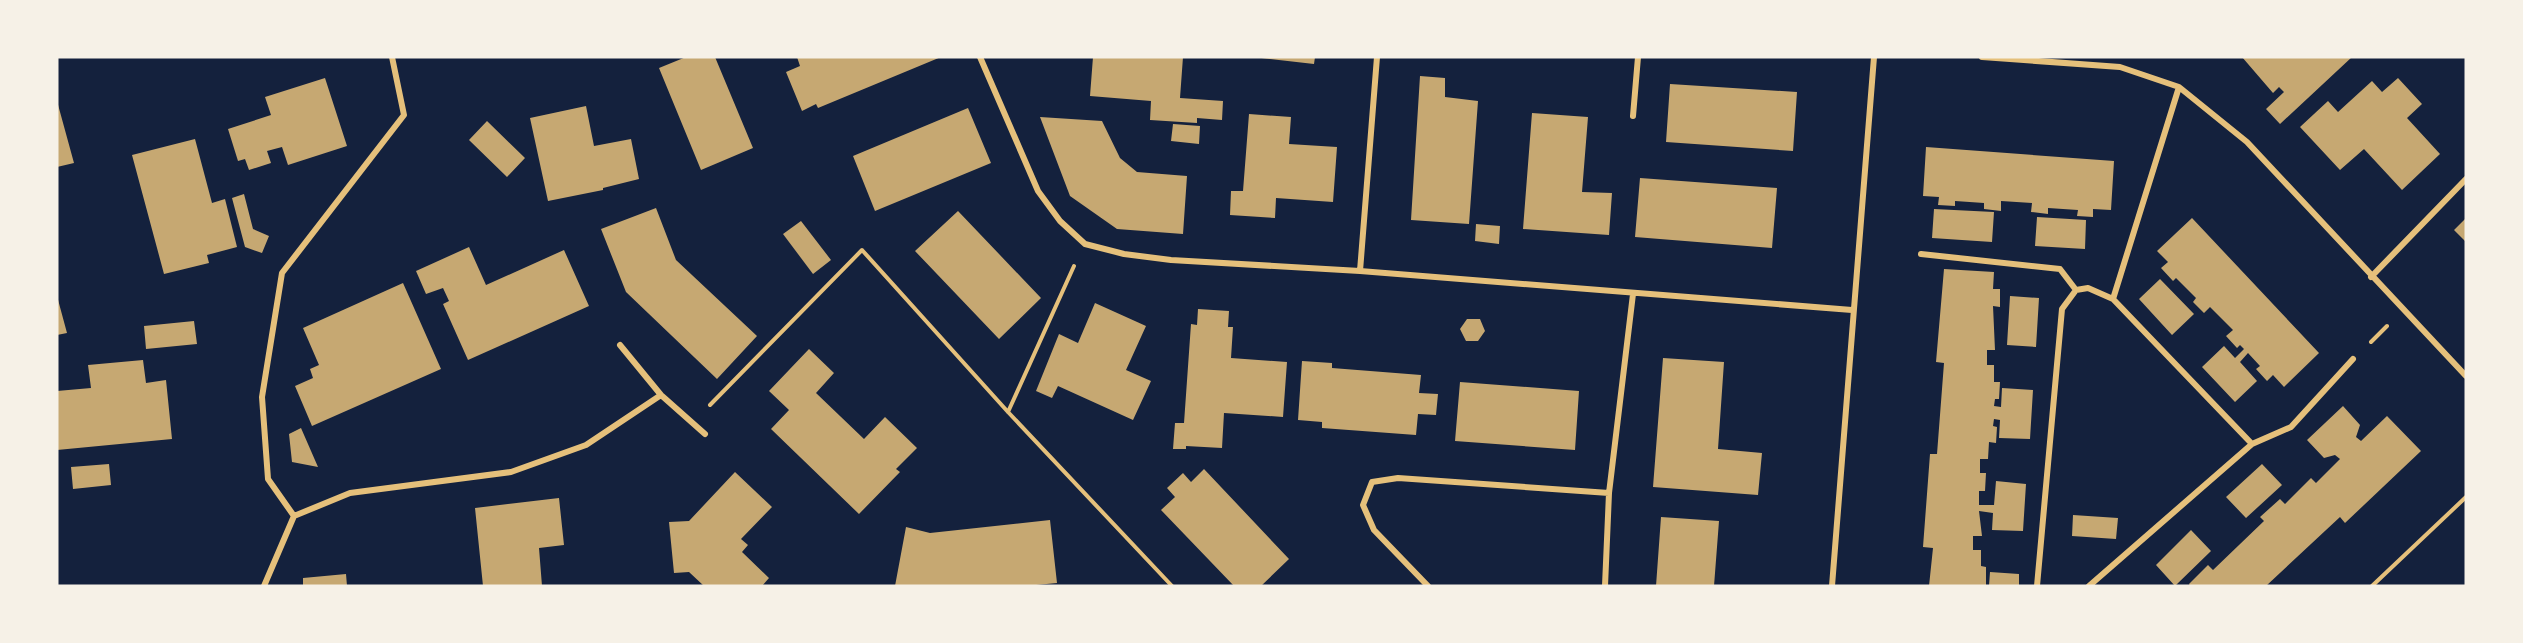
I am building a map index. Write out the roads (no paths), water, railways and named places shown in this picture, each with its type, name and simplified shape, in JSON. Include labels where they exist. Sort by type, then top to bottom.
[{"type":"street","points":[[294,516],[268,479],[262,397],[282,273],[404,115],[392,57]]},
{"type":"street","points":[[980,57],[1038,191],[1060,221],[1084,244],[1124,254],[1171,260],[1360,271],[1852,310]]},
{"type":"street","points":[[1360,271],[1377,57]]},
{"type":"street","points":[[1633,116],[1638,57]]},
{"type":"street","points":[[1832,586],[1852,310],[1874,57]]},
{"type":"street","points":[[1982,57],[2120,67],[2179,87],[2247,142],[2466,376]]},
{"type":"street","points":[[2113,299],[2179,87]]},
{"type":"street","points":[[2371,277],[2466,179]]},
{"type":"street","points":[[1921,254],[2060,269],[2076,290]]},
{"type":"street","points":[[2037,586],[2062,309],[2076,290],[2088,288],[2113,299],[2252,444]]},
{"type":"street","points":[[1605,586],[1609,493],[1633,294]]},
{"type":"street","points":[[620,345],[662,395],[705,434]]},
{"type":"street","points":[[2089,586],[2252,444],[2291,428],[2353,359]]},
{"type":"street","points":[[264,586],[294,516],[350,493],[511,472],[586,445],[662,395]]},
{"type":"street","points":[[1428,586],[1374,530],[1364,505],[1372,482],[1398,478],[1609,493]]}]
